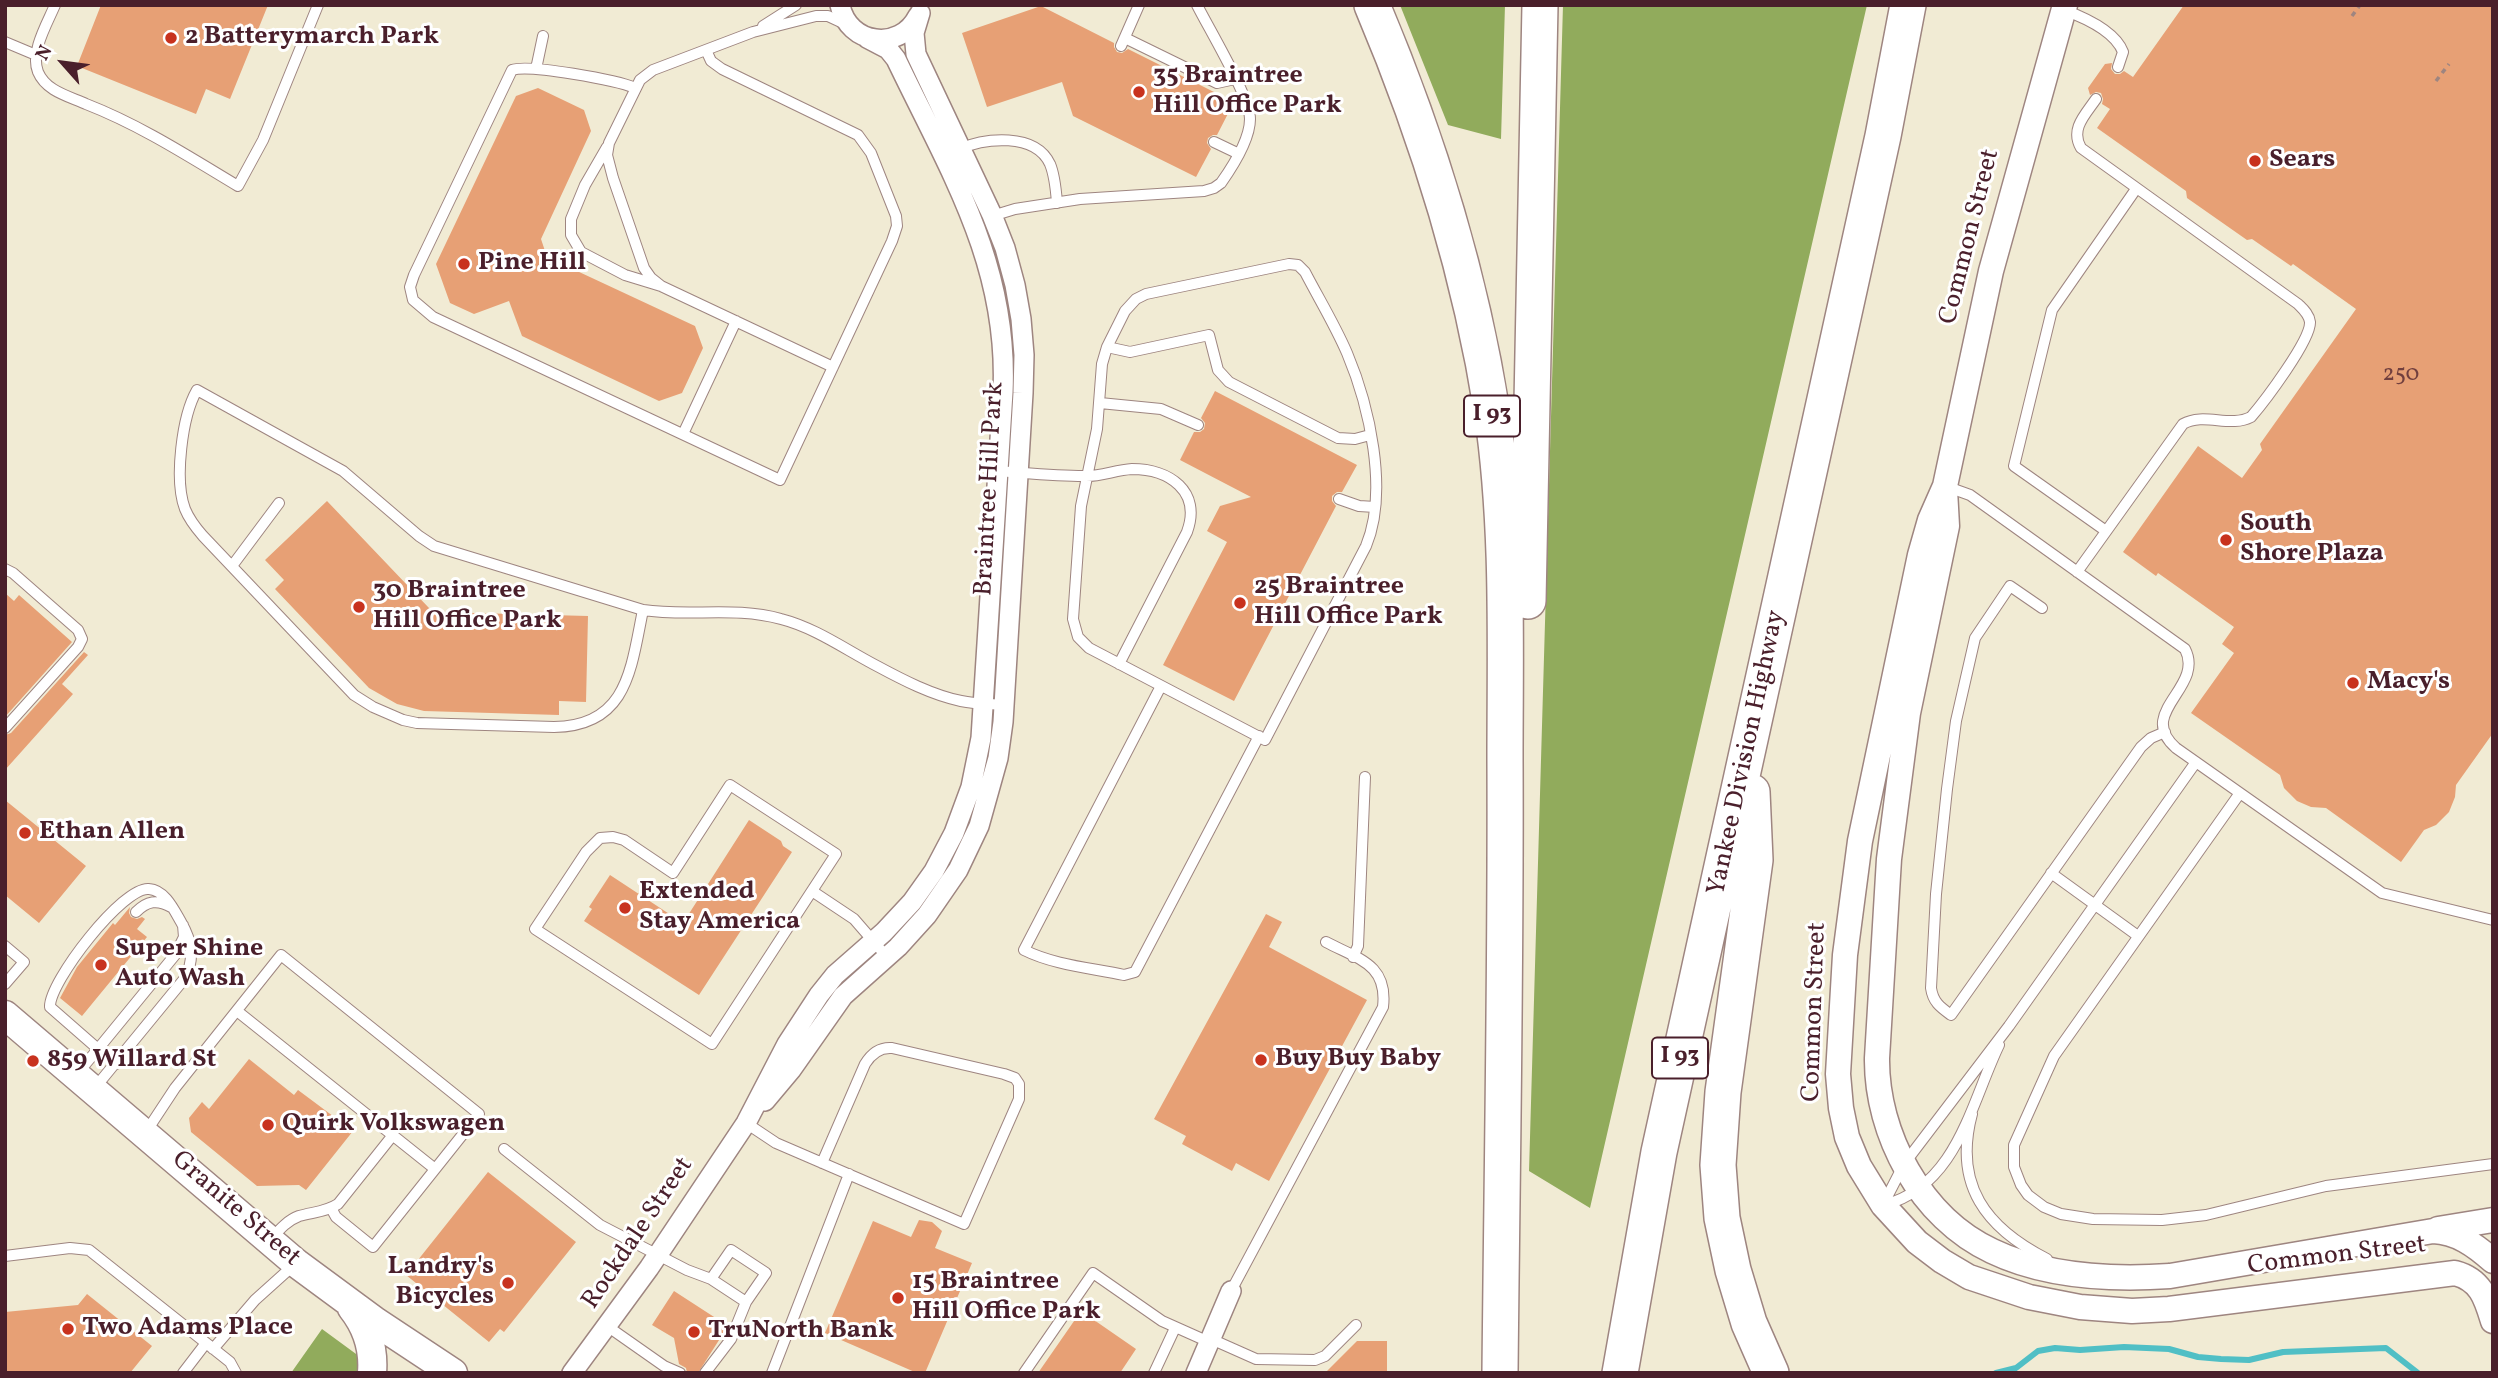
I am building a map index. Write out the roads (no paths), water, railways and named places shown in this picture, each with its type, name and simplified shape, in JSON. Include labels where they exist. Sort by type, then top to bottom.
[{"type":"highway","name":"I 93","points":[[1372,5],[1412,107],[1445,209],[1476,329],[1492,413],[1500,482],[1505,556],[1506,844],[1500,1373]]},
{"type":"highway","points":[[1506,844],[1525,738],[1540,5]]},
{"type":"highway","name":"I 93","points":[[1883,135],[1908,5]]},
{"type":"highway","points":[[1883,135],[1924,5]]},
{"type":"highway","name":"Yankee Division Highway","points":[[1620,1373],[1659,1152],[1883,135]]},
{"type":"highway","points":[[1750,746],[1755,860],[1723,1092],[1718,1165],[1722,1218],[1732,1270],[1752,1331],[1771,1373]]},
{"type":"main road","name":"Granite Street","points":[[5,1015],[296,1263],[345,1301],[453,1373]]},
{"type":"main road","points":[[345,1301],[366,1329],[372,1350],[372,1373]]},
{"type":"street","name":"Braintree Hill Park","points":[[840,5],[845,19],[861,34],[888,49],[896,59],[974,223],[995,290],[1003,339],[1004,372],[984,704],[975,771],[954,833],[941,860],[903,913],[874,941]]},
{"type":"street","name":"Common Street","points":[[2064,8],[1988,280],[1945,486],[1930,520],[1920,555],[1860,841],[1846,943],[1838,1073],[1840,1108],[1847,1137],[1859,1166],[1884,1205],[1917,1242],[1969,1277],[2020,1295],[2080,1307],[2132,1311],[2169,1309],[2447,1272],[2493,1261],[2487,1280],[2486,1297],[2493,1321]]},
{"type":"street","name":"Braintree Hill Park","points":[[861,34],[881,40],[896,37],[913,25],[921,9]]},
{"type":"street","name":"Braintree Hill Park","points":[[887,957],[936,904],[958,870],[985,809],[994,776],[1004,705],[1024,373],[1021,319],[1010,267],[992,215],[916,54],[914,33],[921,9]]},
{"type":"street","name":"Common Street","points":[[1945,486],[1945,533],[1903,744],[1886,895],[1877,1074],[1885,1120],[1904,1164],[1920,1188],[1954,1226],[1990,1251],[2044,1268],[2097,1276],[2142,1278],[2188,1274],[2441,1231],[2461,1237],[2493,1261]]},
{"type":"street","name":"Rockdale Street","points":[[572,1373],[658,1255],[746,1123],[787,1044],[819,995],[835,975],[874,941]]},
{"type":"street","name":"Rockdale Street","points":[[746,1123],[791,1070],[843,996],[887,957]]},
{"type":"street","points":[[2425,1232],[2493,1220]]},
{"type":"street","points":[[1196,1373],[1231,1291]]},
{"type":"lane","points":[[55,5],[36,55],[40,77],[52,89],[132,123],[238,186],[263,140],[317,5]]},
{"type":"lane","points":[[753,32],[796,5]]},
{"type":"lane","points":[[1139,5],[1123,42],[1213,82],[1224,83],[1235,79]]},
{"type":"lane","points":[[974,223],[1007,210],[1057,203],[1211,190],[1223,179],[1247,135],[1250,114],[1197,5]]},
{"type":"lane","points":[[2064,8],[2116,41],[2123,52],[2119,67]]},
{"type":"lane","points":[[833,367],[661,286],[625,275],[589,258],[572,240],[570,230],[574,209],[635,88],[650,71],[753,32],[822,15],[840,20],[861,34]]},
{"type":"lane","points":[[537,69],[543,36]]},
{"type":"lane","points":[[5,42],[36,55]]},
{"type":"lane","points":[[635,88],[620,82],[537,69],[519,68],[512,71],[414,275],[410,287],[413,300],[433,317],[780,480],[894,235],[897,220],[871,153],[858,135],[722,69],[711,61],[705,50]]},
{"type":"lane","points":[[2077,572],[2183,424],[2195,419],[2239,421],[2253,414],[2300,349],[2309,326],[2308,316],[2298,304],[2090,156],[2076,137],[2078,125],[2096,99]]},
{"type":"lane","points":[[943,157],[978,143],[1002,140],[1020,143],[1043,154],[1052,168],[1057,203]]},
{"type":"lane","points":[[1214,142],[1237,153]]},
{"type":"lane","points":[[609,143],[609,166],[644,268],[661,286]]},
{"type":"lane","points":[[2106,531],[2014,466],[2052,310],[2136,189]]},
{"type":"lane","points":[[1295,264],[1305,272],[1346,351],[1360,390],[1376,472],[1372,530],[1265,740],[1085,645],[1074,628],[1080,517],[1100,403],[1102,364],[1107,347],[1128,307],[1142,296],[1295,264]]},
{"type":"lane","points":[[682,434],[736,321]]},
{"type":"lane","points":[[1107,347],[1130,352],[1209,335],[1218,370],[1229,382],[1338,438],[1355,439],[1370,435]]},
{"type":"lane","points":[[643,610],[623,688],[608,710],[595,719],[564,727],[417,723],[373,707],[354,695],[193,524],[184,505],[181,490],[181,455],[190,406],[197,390],[343,471],[419,536],[435,546],[643,610],[670,613],[731,611],[782,619],[808,629],[919,687],[962,701],[1004,705]]},
{"type":"lane","points":[[1100,403],[1161,409],[1198,425]]},
{"type":"lane","points":[[998,471],[1087,476],[1122,470],[1150,471],[1181,486],[1191,504],[1190,525],[1119,664]]},
{"type":"lane","points":[[1945,486],[1970,495],[2185,649],[2190,662],[2189,672],[2166,708],[2163,719],[2165,732],[2172,744],[2382,893],[2493,920]]},
{"type":"lane","points":[[1339,499],[1359,506],[1375,507]]},
{"type":"lane","points":[[232,566],[279,503]]},
{"type":"lane","points":[[5,569],[13,573],[78,631],[82,639],[78,647],[5,728]]},
{"type":"lane","points":[[2042,608],[2010,586],[1975,638],[1951,754],[1936,894],[1931,988],[1933,999],[1942,1008],[1951,1015],[2141,747],[2151,738],[2165,732]]},
{"type":"lane","points":[[1161,686],[1024,950],[1027,952],[1124,975],[1135,972],[1259,736]]},
{"type":"lane","points":[[1884,1205],[1904,1164],[2009,1026],[2196,762]]},
{"type":"lane","points":[[1353,957],[1358,946],[1366,777]]},
{"type":"lane","points":[[730,785],[836,854],[812,891],[712,1044],[535,929],[586,852],[600,838],[624,840],[673,873],[730,785]]},
{"type":"lane","points":[[2240,793],[2054,1056],[2017,1139],[2013,1155],[2018,1178],[2028,1195],[2044,1207],[2062,1214],[2093,1219],[2178,1219],[2334,1185],[2493,1164]]},
{"type":"lane","points":[[2051,873],[2138,936]]},
{"type":"lane","points":[[85,1082],[116,1063],[185,978],[191,964],[192,948],[183,925],[158,891],[147,888],[134,894],[110,914],[60,978],[50,1000],[50,1007],[116,1063]]},
{"type":"lane","points":[[812,891],[848,915],[887,957]]},
{"type":"lane","points":[[136,912],[150,902],[171,907]]},
{"type":"lane","points":[[85,1082],[98,1049],[175,955],[184,937],[183,925]]},
{"type":"lane","points":[[1231,1291],[1381,1013],[1384,1000],[1381,978],[1374,969],[1326,942]]},
{"type":"lane","points":[[5,946],[24,962],[5,984]]},
{"type":"lane","points":[[145,1133],[175,1088],[281,956],[479,1114],[373,1247],[336,1217],[331,1208]]},
{"type":"lane","points":[[237,1011],[435,1169]]},
{"type":"lane","points":[[1884,1205],[1909,1196],[1920,1188],[1951,1153],[1972,1114],[1995,1053],[2009,1026]]},
{"type":"lane","points":[[746,1123],[776,1143],[822,1163],[849,1174],[964,1224],[1019,1099],[1019,1084],[1015,1078],[1004,1074],[892,1048],[881,1049],[865,1064],[822,1163]]},
{"type":"lane","points":[[1972,1114],[1966,1150],[1969,1175],[1976,1197],[1988,1217],[2025,1248],[2097,1276]]},
{"type":"lane","points":[[269,1241],[295,1218],[331,1208],[341,1200],[393,1135]]},
{"type":"lane","points":[[504,1149],[600,1225],[687,1270],[711,1279],[746,1303]]},
{"type":"lane","points":[[772,1373],[849,1174]]},
{"type":"lane","points":[[5,1256],[70,1248],[89,1250],[232,1365],[236,1373]]},
{"type":"lane","points":[[705,1373],[730,1339],[746,1303],[766,1273],[731,1250],[711,1279]]},
{"type":"lane","points":[[183,1373],[296,1263]]},
{"type":"lane","points":[[1024,1373],[1093,1273],[1175,1328],[1256,1359],[1315,1360],[1325,1356],[1356,1325]]},
{"type":"lane","points":[[607,1326],[664,1366],[680,1373]]},
{"type":"lane","points":[[1154,1373],[1175,1328]]},
{"type":"waterway","points":[[1996,1373],[2016,1368],[2038,1351],[2055,1348],[2080,1350],[2124,1347],[2169,1349],[2198,1357],[2249,1360],[2283,1352],[2386,1348],[2418,1373]]},
{"type":"place","name":"2 Batterymarch Park","points":[[171,38]]},
{"type":"place","name":"35 Braintree Hill Office Park","points":[[1139,92]]},
{"type":"place","name":"Sears","points":[[2255,161]]},
{"type":"place","name":"Pine Hill","points":[[464,264]]},
{"type":"place","name":"South Shore Plaza","points":[[2226,540]]},
{"type":"place","name":"25 Braintree Hill Office Park","points":[[1240,603]]},
{"type":"place","name":"30 Braintree Hill Office Park","points":[[359,607]]},
{"type":"place","name":"Macy's","points":[[2353,683]]},
{"type":"place","name":"Ethan Allen","points":[[25,833]]},
{"type":"place","name":"Extended Stay America","points":[[625,908]]},
{"type":"place","name":"Super Shine Auto Wash","points":[[101,965]]},
{"type":"place","name":"Buy Buy Baby","points":[[1261,1060]]},
{"type":"place","name":"859 Willard St","points":[[33,1061]]},
{"type":"place","name":"Quirk Volkswagen","points":[[268,1125]]},
{"type":"place","name":"Landry's Bicycles","points":[[508,1283]]},
{"type":"place","name":"15 Braintree Hill Office Park","points":[[898,1298]]},
{"type":"place","name":"Two Adams Place","points":[[68,1329]]},
{"type":"place","name":"TruNorth Bank","points":[[694,1332]]}]
